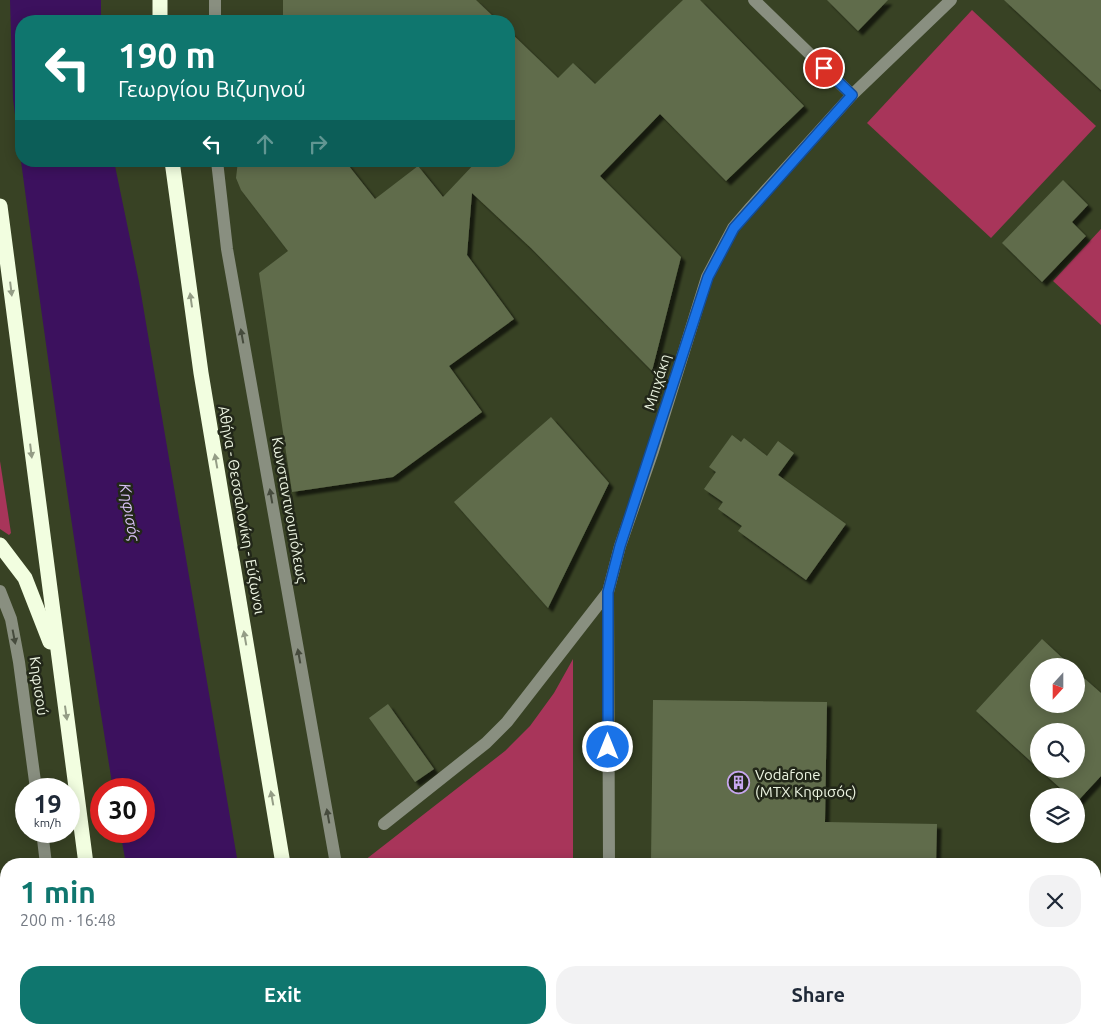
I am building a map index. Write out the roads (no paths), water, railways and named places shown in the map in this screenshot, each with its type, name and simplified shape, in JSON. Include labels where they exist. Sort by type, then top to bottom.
[{"type":"highway","points":[[160,0],[160,15]]},
{"type":"highway","name":"Αθήνα - Θεσσαλονίκη - Εύζωνοι","points":[[173,167],[201,373],[282,858]]},
{"type":"highway","points":[[0,206],[85,858]]},
{"type":"highway","points":[[0,545],[25,578],[59,665]]},
{"type":"street","points":[[215,0],[215,15]]},
{"type":"street","points":[[754,0],[852,95]]},
{"type":"street","name":"Μπιχάκη","points":[[609,858],[608,592],[620,546],[704,286],[719,252],[734,228],[751,207],[852,95],[951,0]]},
{"type":"street","name":"Κωνσταντινουπόλεως","points":[[219,167],[231,269],[335,858]]},
{"type":"street","name":"Κηφισού","points":[[0,591],[11,619],[19,662],[35,778]]},
{"type":"street","points":[[384,824],[486,743],[500,729],[531,693],[608,592]]},
{"type":"street","points":[[43,843],[45,858]]},
{"type":"water","points":[[10,0],[101,0],[101,15],[15,15],[15,114]]},
{"type":"water","name":"Κηφισός","points":[[22,167],[115,167],[139,282],[237,858],[125,858],[122,843],[155,843],[155,778],[111,778],[65,475]]},
{"type":"place","name":"Vodafone (MTX Κηφισός)","points":[[739,783]]}]
